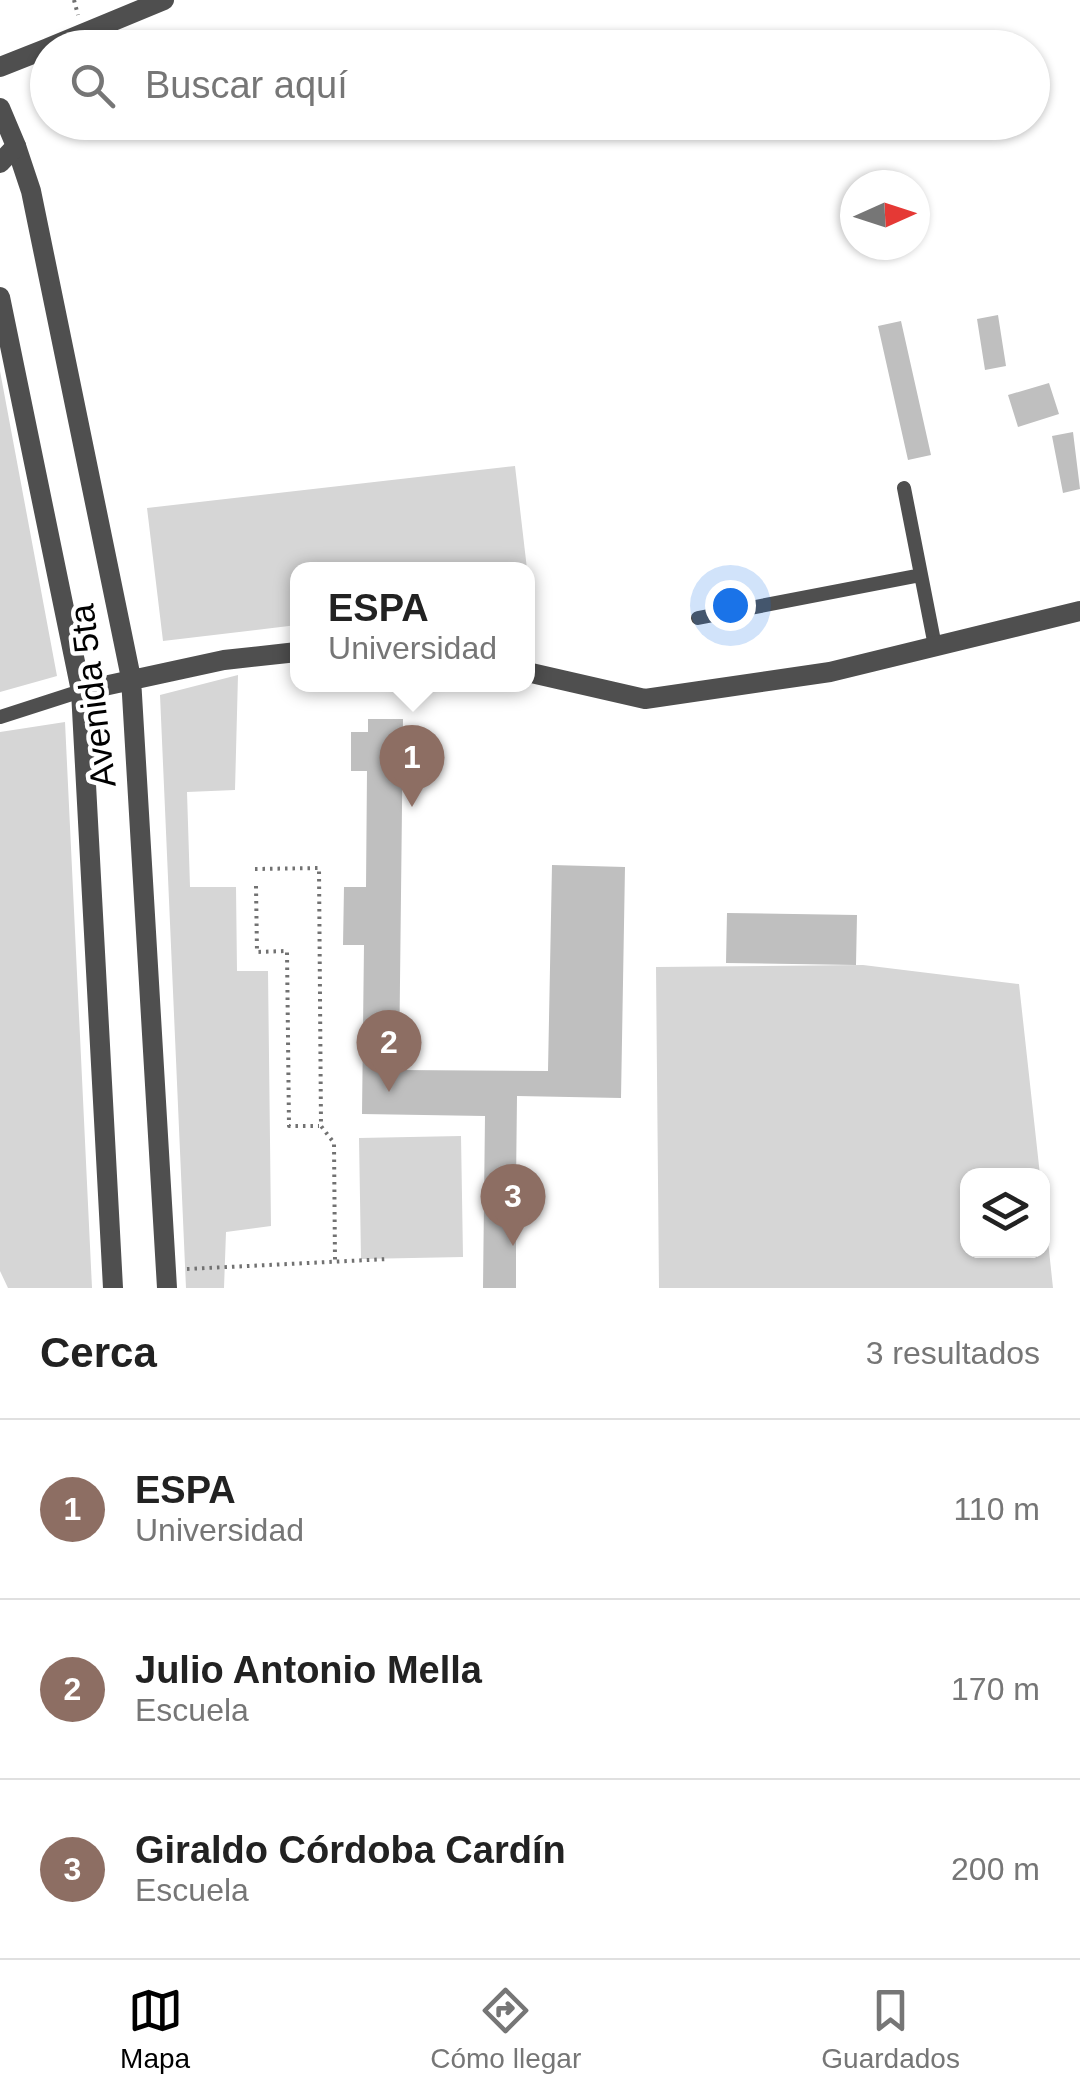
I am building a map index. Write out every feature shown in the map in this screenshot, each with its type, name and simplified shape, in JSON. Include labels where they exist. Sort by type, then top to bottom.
[{"type":"street","points":[[92,30],[164,0]]},
{"type":"street","points":[[0,67],[30,55]]},
{"type":"street","name":"Avenida 5ta","points":[[0,108],[35,209],[130,678],[166,1279]]},
{"type":"street","points":[[0,164],[16,146]]},
{"type":"street","name":"Avenida 5ta","points":[[0,297],[81,691],[113,1288]]},
{"type":"street","points":[[535,674],[644,700],[830,672],[1080,611]]},
{"type":"street","points":[[81,691],[130,678],[290,653]]},
{"type":"lane","points":[[904,488],[936,646]]},
{"type":"lane","points":[[698,618],[922,575]]},
{"type":"lane","points":[[0,717],[81,691]]},
{"type":"path","points":[[256,869],[319,868],[321,1126],[334,1143],[335,1260]]},
{"type":"path","points":[[256,886],[257,952],[287,952],[289,1126],[321,1126]]},
{"type":"path","points":[[166,1279],[386,1258]]},
{"type":"shaded area","points":[[0,371],[57,676],[0,692]]},
{"type":"shaded area","points":[[515,466],[526,562],[290,562],[290,626],[163,641],[147,508]]},
{"type":"shaded area","points":[[238,675],[235,790],[187,792],[190,887],[236,887],[237,971],[268,971],[271,1226],[226,1232],[224,1288],[186,1288],[160,695]]},
{"type":"shaded area","points":[[65,722],[92,1288],[8,1288],[0,1271],[0,732]]},
{"type":"shaded area","points":[[863,965],[1019,984],[1039,1168],[960,1168],[960,1258],[1050,1258],[1053,1288],[659,1288],[656,967]]},
{"type":"shaded area","points":[[461,1136],[463,1257],[361,1259],[359,1138]]},
{"type":"building","points":[[998,315],[1006,366],[985,370],[977,319]]},
{"type":"building","points":[[901,321],[931,455],[908,460],[878,326]]},
{"type":"building","points":[[1049,383],[1059,414],[1018,427],[1008,395]]},
{"type":"building","points":[[1073,432],[1080,489],[1063,493],[1052,436]]},
{"type":"building","points":[[368,719],[403,719],[399,1070],[548,1071],[552,865],[625,867],[621,1098],[517,1096],[516,1183],[525,1183],[525,1222],[516,1222],[516,1288],[483,1288],[485,1116],[362,1114],[364,945],[343,945],[344,887],[366,887],[367,771],[351,771],[351,732],[368,732]]},
{"type":"building","points":[[727,913],[857,915],[856,965],[726,963]]},
{"type":"place","name":"ESPA","points":[[412,807]]},
{"type":"place","name":"Julio Antonio Mella","points":[[389,1092]]},
{"type":"place","name":"Giraldo Córdoba Cardín","points":[[513,1246]]}]
